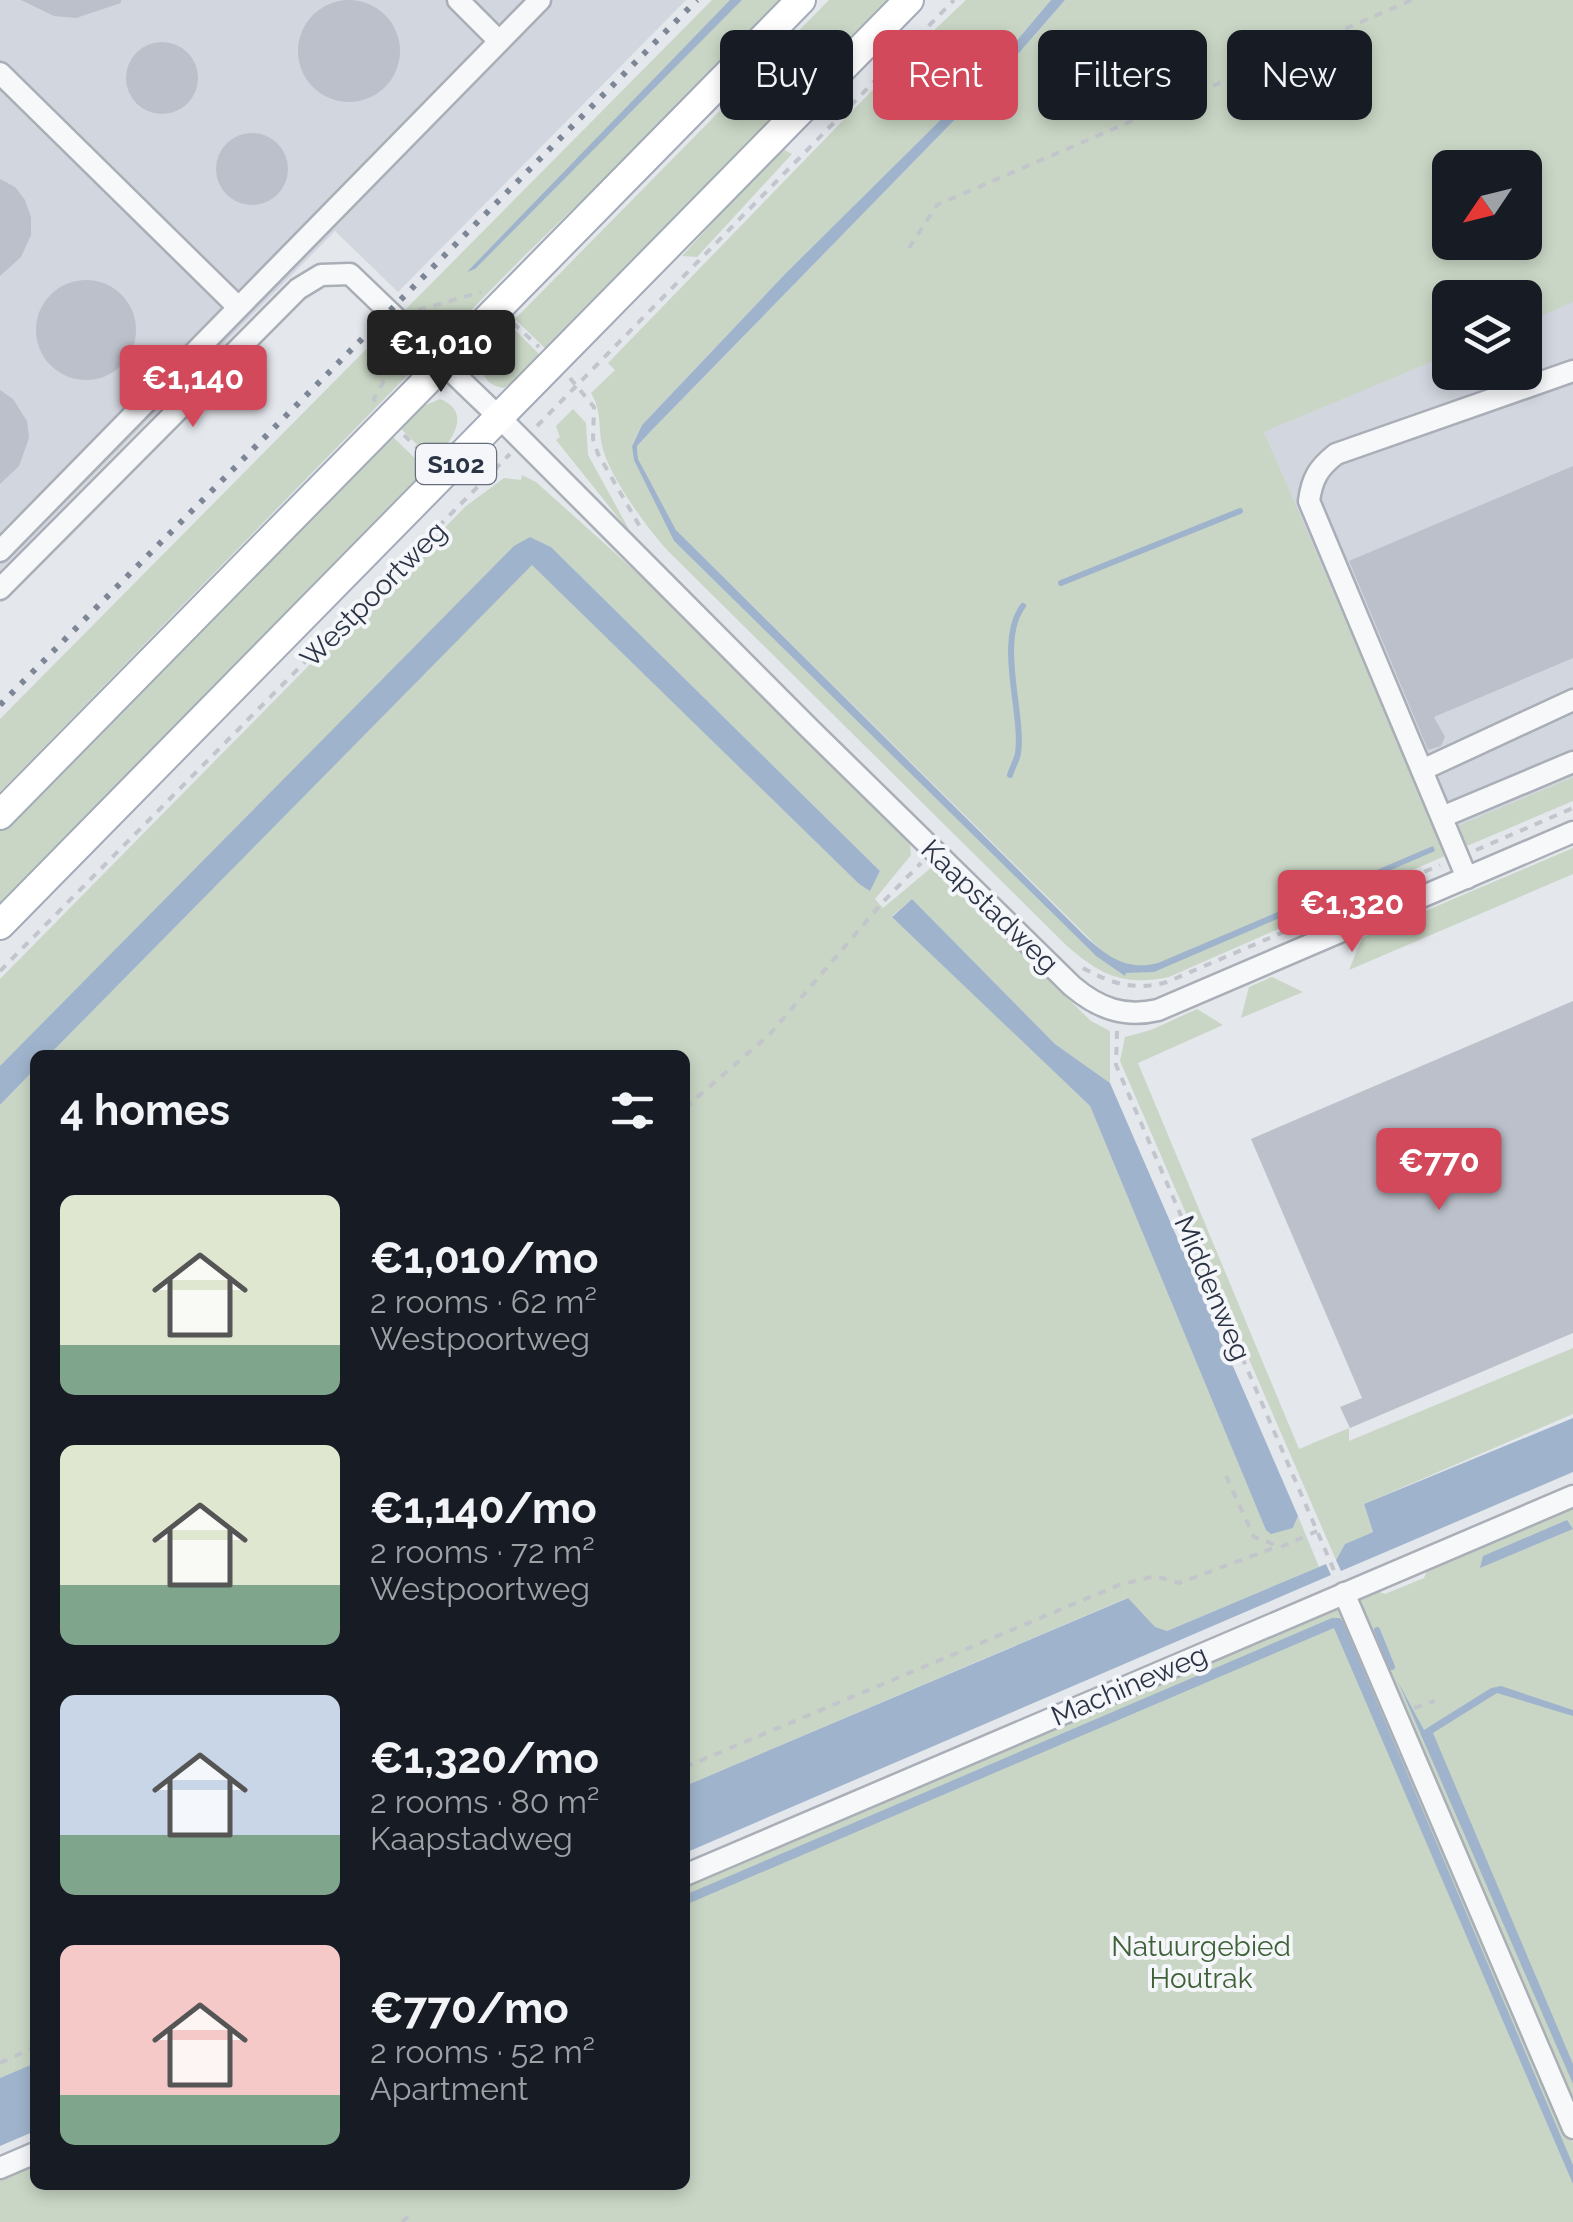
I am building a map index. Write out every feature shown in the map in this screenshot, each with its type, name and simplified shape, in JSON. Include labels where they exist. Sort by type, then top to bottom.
[{"type":"main road","name":"S102","points":[[0,815],[802,0]]},
{"type":"main road","name":"Westpoortweg","points":[[0,925],[909,0]]},
{"type":"street","points":[[458,0],[500,41]]},
{"type":"street","points":[[0,551],[540,0]]},
{"type":"street","points":[[0,73],[238,306]]},
{"type":"street","name":"Kaapstadweg","points":[[0,588],[298,289],[321,274],[350,274],[1072,986],[1095,1004],[1119,1012]]},
{"type":"street","points":[[1467,878],[1309,501],[1311,482],[1321,466],[1336,454],[1573,371]]},
{"type":"street","points":[[1422,770],[1573,700]]},
{"type":"street","points":[[1442,817],[1573,762]]},
{"type":"street","points":[[1119,1012],[1158,1010],[1573,832]]},
{"type":"street","name":"Machineweg","points":[[690,1873],[1343,1589],[1573,1496]]},
{"type":"street","points":[[1343,1589],[1573,2128]]},
{"type":"street","points":[[0,2168],[30,2155]]},
{"type":"path","name":"Westpoortweg","points":[[0,972],[954,0]]},
{"type":"path","points":[[909,248],[937,205],[1412,0]]},
{"type":"path","points":[[577,385],[594,407],[593,439],[598,454],[651,542]]},
{"type":"path","name":"Kaapstadweg","points":[[1081,966],[1124,986],[1147,988],[1167,982],[1573,808]]},
{"type":"path","points":[[690,1104],[770,1034],[882,903],[934,850]]},
{"type":"path","name":"Middenweg","points":[[1119,1012],[1116,1065],[1343,1589]]},
{"type":"path","points":[[1226,1476],[1254,1537],[1279,1546]]},
{"type":"path","points":[[690,1766],[1119,1585],[1155,1576],[1179,1584],[1317,1531]]},
{"type":"path","points":[[1416,1707],[1435,1700]]},
{"type":"path","points":[[0,2062],[30,2050]]},
{"type":"path","points":[[402,2222],[412,2213]]},
{"type":"shaded area","points":[[0,0],[686,0],[398,292],[335,231],[0,571]]},
{"type":"shaded area","points":[[1573,301],[1573,777],[1436,836],[1264,432],[1432,361],[1432,390],[1542,390],[1542,314]]},
{"type":"green space","points":[[712,0],[791,0],[760,30],[720,30],[720,68],[525,255],[0,792],[0,719]]},
{"type":"green space","points":[[829,0],[902,0],[853,50],[853,30],[799,30]]},
{"type":"green space","points":[[966,0],[1051,0],[1018,39],[1018,30],[934,30]]},
{"type":"green space","points":[[1065,0],[1573,0],[1573,302],[1542,316],[1542,280],[1432,280],[1432,362],[1264,432],[1447,855],[1169,977],[1139,980],[1114,976],[1091,965],[1067,946],[668,551],[639,515],[606,457],[591,393],[615,370],[608,363],[843,120],[853,120],[853,110],[873,90],[873,120],[940,120],[786,273],[642,425],[632,445],[638,456],[637,446],[954,120],[1018,120],[1018,54],[1038,31],[1038,120],[1207,120],[1207,30],[1039,30]],"holes":[[[643,470],[676,530],[1104,953],[1093,953],[674,541]]]},
{"type":"green space","points":[[720,111],[720,120],[784,120],[552,355],[515,319]]},
{"type":"green space","points":[[781,148],[792,154],[697,257],[682,256]]},
{"type":"green space","points":[[510,325],[546,361],[504,388],[492,384],[484,369],[491,350]]},
{"type":"green space","points":[[440,399],[456,412],[457,420],[452,437],[434,461],[398,426],[416,409]]},
{"type":"green space","points":[[573,409],[586,423],[588,455],[632,535],[556,440],[560,437],[556,426]]},
{"type":"green space","points":[[390,434],[426,469],[335,562],[278,631],[0,913],[0,829]]},
{"type":"green space","points":[[522,475],[536,482],[654,588],[910,843],[911,855],[875,899],[883,908],[932,867],[1091,1021],[1110,1031],[1110,1083],[1055,1044],[912,899],[892,916],[1090,1106],[1266,1529],[1293,1528],[1298,1516],[1319,1567],[1167,1631],[1155,1628],[1127,1598],[690,1784],[690,1050],[54,1050],[532,564],[859,884],[870,890],[880,871],[551,547],[530,537],[0,1069],[0,979],[466,506],[504,478],[521,480]]},
{"type":"green space","points":[[1573,777],[1573,801],[1467,846],[1458,826]]},
{"type":"green space","points":[[1573,848],[1573,874],[1349,970],[1362,938]]},
{"type":"green space","points":[[1272,977],[1303,992],[1241,1018],[1249,987]]},
{"type":"green space","points":[[1197,1009],[1223,1025],[1138,1063],[1299,1449],[1349,1428],[1349,1441],[1573,1348],[1573,1414],[1364,1504],[1373,1532],[1345,1544],[1336,1560],[1120,1061],[1125,1037]]},
{"type":"green space","points":[[30,1074],[30,2065],[0,2078],[0,1105]]},
{"type":"green space","points":[[1573,1505],[1573,2113],[1358,1602],[1360,1596],[1374,1590],[1385,1594],[1424,1578],[1428,1568]]},
{"type":"green space","name":"Natuurgebied Houtrak","points":[[1340,1606],[1349,1617],[1573,2143],[1573,2222],[0,2222],[0,2178],[30,2165],[30,2190],[690,2190],[690,1882]]},
{"type":"water","points":[[730,0],[742,0],[475,269],[467,272]]},
{"type":"water","points":[[1051,0],[1065,0],[1018,54],[1018,39]]},
{"type":"water","points":[[940,120],[954,120],[637,446],[638,459],[676,530],[1086,937],[1127,964],[1158,963],[1433,846],[1435,851],[1154,972],[1125,976],[1096,956],[674,541],[634,460],[632,446],[642,425],[786,273]]},
{"type":"water","points":[[530,537],[551,547],[880,871],[870,891],[532,565],[54,1050],[30,1050],[30,1074],[0,1105],[0,1066],[514,546]]},
{"type":"water","points":[[912,899],[1055,1044],[1110,1083],[1298,1516],[1293,1528],[1271,1534],[1266,1530],[1090,1106],[892,917]]},
{"type":"water","points":[[1573,1418],[1573,1472],[1341,1571],[1336,1560],[1345,1544],[1373,1532],[1364,1504]]},
{"type":"water","points":[[1567,1520],[1573,1529],[1480,1568],[1483,1556]]},
{"type":"water","points":[[1326,1564],[1331,1575],[690,1851],[690,1784],[1128,1598],[1155,1627],[1167,1631]]},
{"type":"water","points":[[1332,1618],[1340,1618],[1573,2165],[1573,2184],[1334,1628],[690,1903],[690,1893]]},
{"type":"water","points":[[1398,1682],[1424,1730],[1491,1688],[1501,1686],[1573,1710],[1573,1716],[1497,1693],[1433,1733],[1573,2064],[1573,2084]]},
{"type":"water","points":[[30,2065],[30,2133],[0,2146],[0,2078]]},
{"type":"building","points":[[21,0],[121,3],[76,18],[54,16]]},
{"type":"building","points":[[349,0],[378,8],[392,22],[400,51],[392,80],[378,94],[349,102],[320,94],[306,80],[298,51],[306,22],[320,8]]},
{"type":"building","points":[[162,42],[176,44],[188,52],[196,64],[196,92],[188,104],[176,112],[162,114],[148,112],[136,104],[128,92],[126,78],[128,64],[136,52],[148,44]]},
{"type":"building","points":[[252,133],[278,143],[288,169],[278,195],[252,205],[226,195],[216,169],[226,143]]},
{"type":"building","points":[[0,179],[15,187],[25,200],[31,217],[31,235],[21,257],[0,276]]},
{"type":"building","points":[[86,280],[105,283],[122,294],[133,311],[133,349],[122,366],[105,377],[86,380],[67,377],[50,366],[39,349],[36,330],[39,311],[50,294],[67,283]]},
{"type":"building","points":[[0,390],[13,399],[27,421],[29,438],[19,466],[0,484]]},
{"type":"building","points":[[1573,466],[1573,658],[1434,717],[1445,737],[1441,746],[1428,750],[1349,561]]},
{"type":"building","points":[[1573,1001],[1573,1333],[1350,1428],[1340,1407],[1362,1398],[1251,1139]]},
{"type":"waterway","points":[[1061,583],[1240,511]]},
{"type":"waterway","points":[[1010,775],[1019,737],[1012,638],[1023,606]]},
{"type":"waterway","points":[[1377,1630],[1392,1667]]},
{"type":"railway","points":[[0,705],[697,0]]}]
